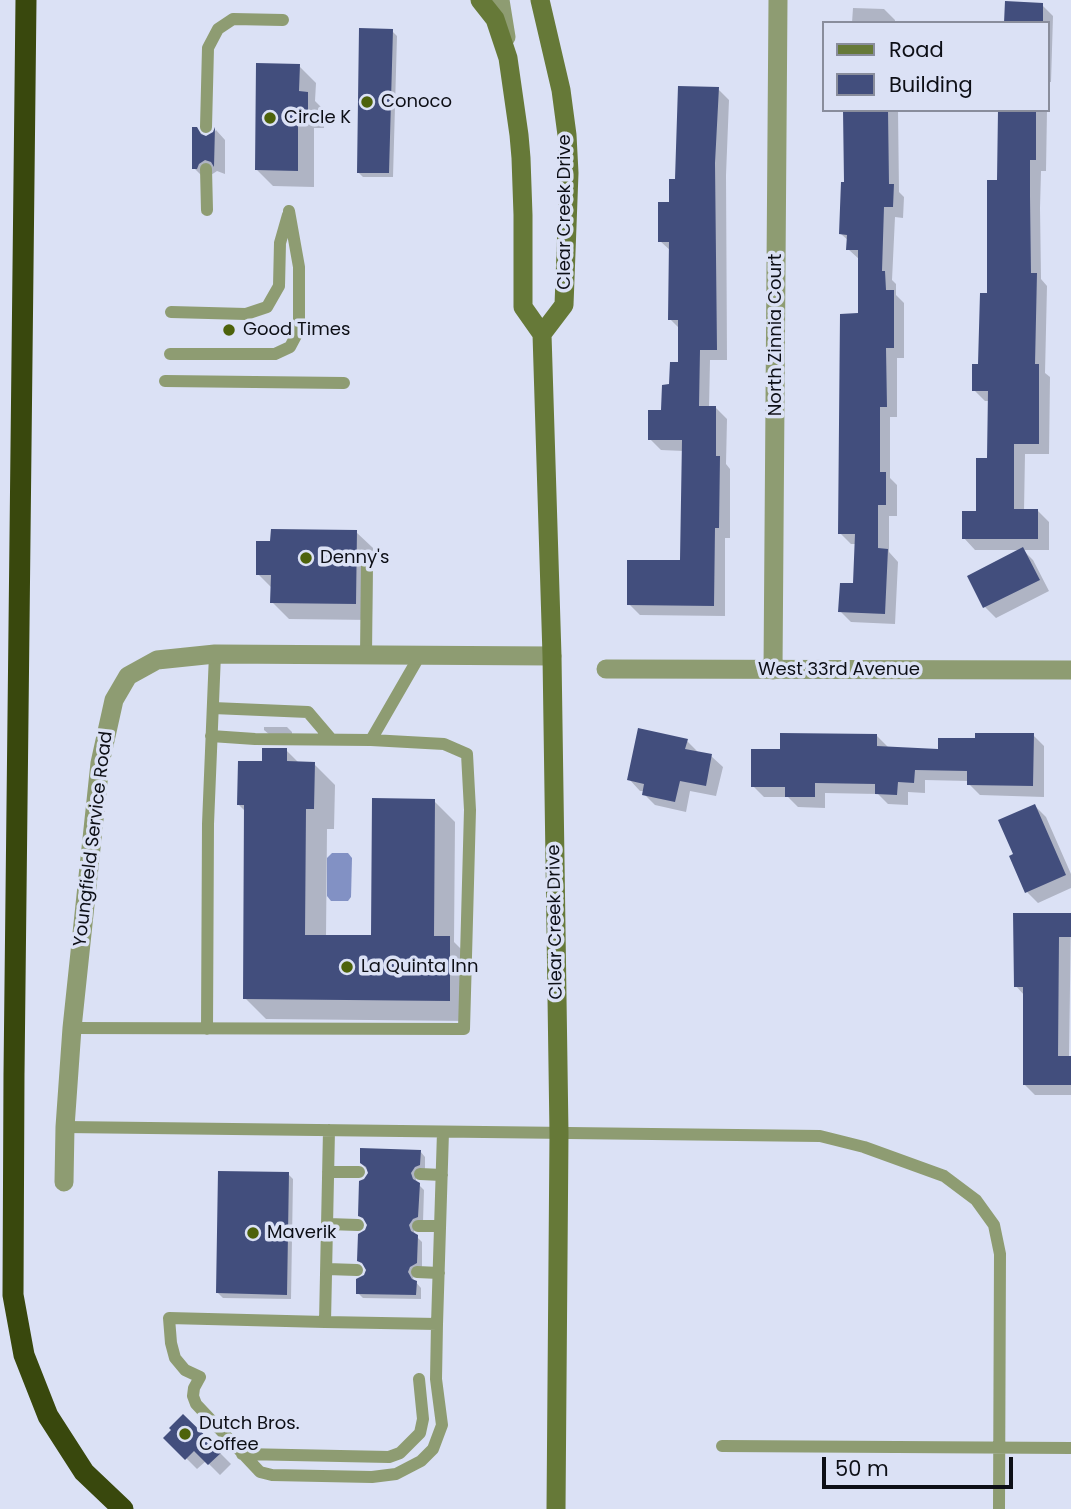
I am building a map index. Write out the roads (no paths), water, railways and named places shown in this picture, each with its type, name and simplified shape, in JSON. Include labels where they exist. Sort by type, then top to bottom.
[{"type":"highway","points":[[26,0],[13,1295],[24,1355],[48,1416],[84,1472],[123,1509]]},
{"type":"main road","points":[[480,0],[495,19],[508,58],[521,158],[523,307],[542,334]]},
{"type":"main road","name":"Clear Creek Drive","points":[[540,0],[564,113],[568,154],[564,305],[542,334],[552,656],[559,1133],[556,1509]]},
{"type":"main road","points":[[549,37],[555,0]]},
{"type":"street","points":[[500,0],[508,58]]},
{"type":"street","name":"North Zinnia Court","points":[[773,670],[778,0]]},
{"type":"street","name":"Youngfield Service Road","points":[[64,1182],[72,1028],[100,763],[114,700],[128,676],[157,660],[215,654],[552,656]]},
{"type":"street","name":"West 33rd Avenue","points":[[606,669],[1071,670]]},
{"type":"lane","points":[[206,127],[208,48],[218,29],[233,19],[283,20]]},
{"type":"lane","points":[[206,169],[207,210]]},
{"type":"lane","points":[[170,354],[275,354],[290,347],[299,330],[299,267],[289,211],[280,243],[279,286],[267,307],[246,314],[171,312]]},
{"type":"lane","points":[[165,382],[344,383]]},
{"type":"lane","points":[[366,655],[367,561]]},
{"type":"lane","points":[[207,1029],[208,824],[215,654]]},
{"type":"lane","points":[[372,740],[420,655]]},
{"type":"lane","points":[[212,708],[309,712],[331,739]]},
{"type":"lane","points":[[72,1028],[464,1028],[470,810],[467,754],[444,744],[211,736]]},
{"type":"lane","points":[[65,1128],[820,1136],[875,1150],[944,1176],[976,1200],[994,1226],[1000,1254],[999,1509]]},
{"type":"lane","points":[[326,1322],[330,1130]]},
{"type":"lane","points":[[437,1324],[169,1318],[171,1343],[176,1357],[185,1370],[200,1377],[194,1388],[196,1404],[260,1472],[272,1475],[372,1476],[396,1474],[421,1461],[433,1449],[443,1425],[436,1379],[443,1132]]},
{"type":"lane","points":[[328,1172],[359,1172]]},
{"type":"lane","points":[[420,1174],[442,1174]]},
{"type":"lane","points":[[328,1224],[358,1225]]},
{"type":"lane","points":[[418,1226],[440,1226]]},
{"type":"lane","points":[[327,1269],[357,1270]]},
{"type":"lane","points":[[417,1272],[439,1273]]},
{"type":"lane","points":[[242,1454],[388,1457],[400,1452],[420,1433],[422,1426],[419,1379]]},
{"type":"lane","points":[[722,1446],[1071,1448]]},
{"type":"water","points":[[332,853],[348,853],[352,858],[351,897],[348,901],[331,901],[327,896],[327,858]]},
{"type":"place","name":"Conoco","points":[[367,102]]},
{"type":"place","name":"Circle K","points":[[270,118]]},
{"type":"place","name":"Good Times","points":[[229,330]]},
{"type":"place","name":"Denny's","points":[[306,558]]},
{"type":"place","name":"La Quinta Inn","points":[[347,967]]},
{"type":"place","name":"Maverik","points":[[253,1233]]},
{"type":"place","name":"Dutch Bros. Coffee","points":[[185,1434]]}]
